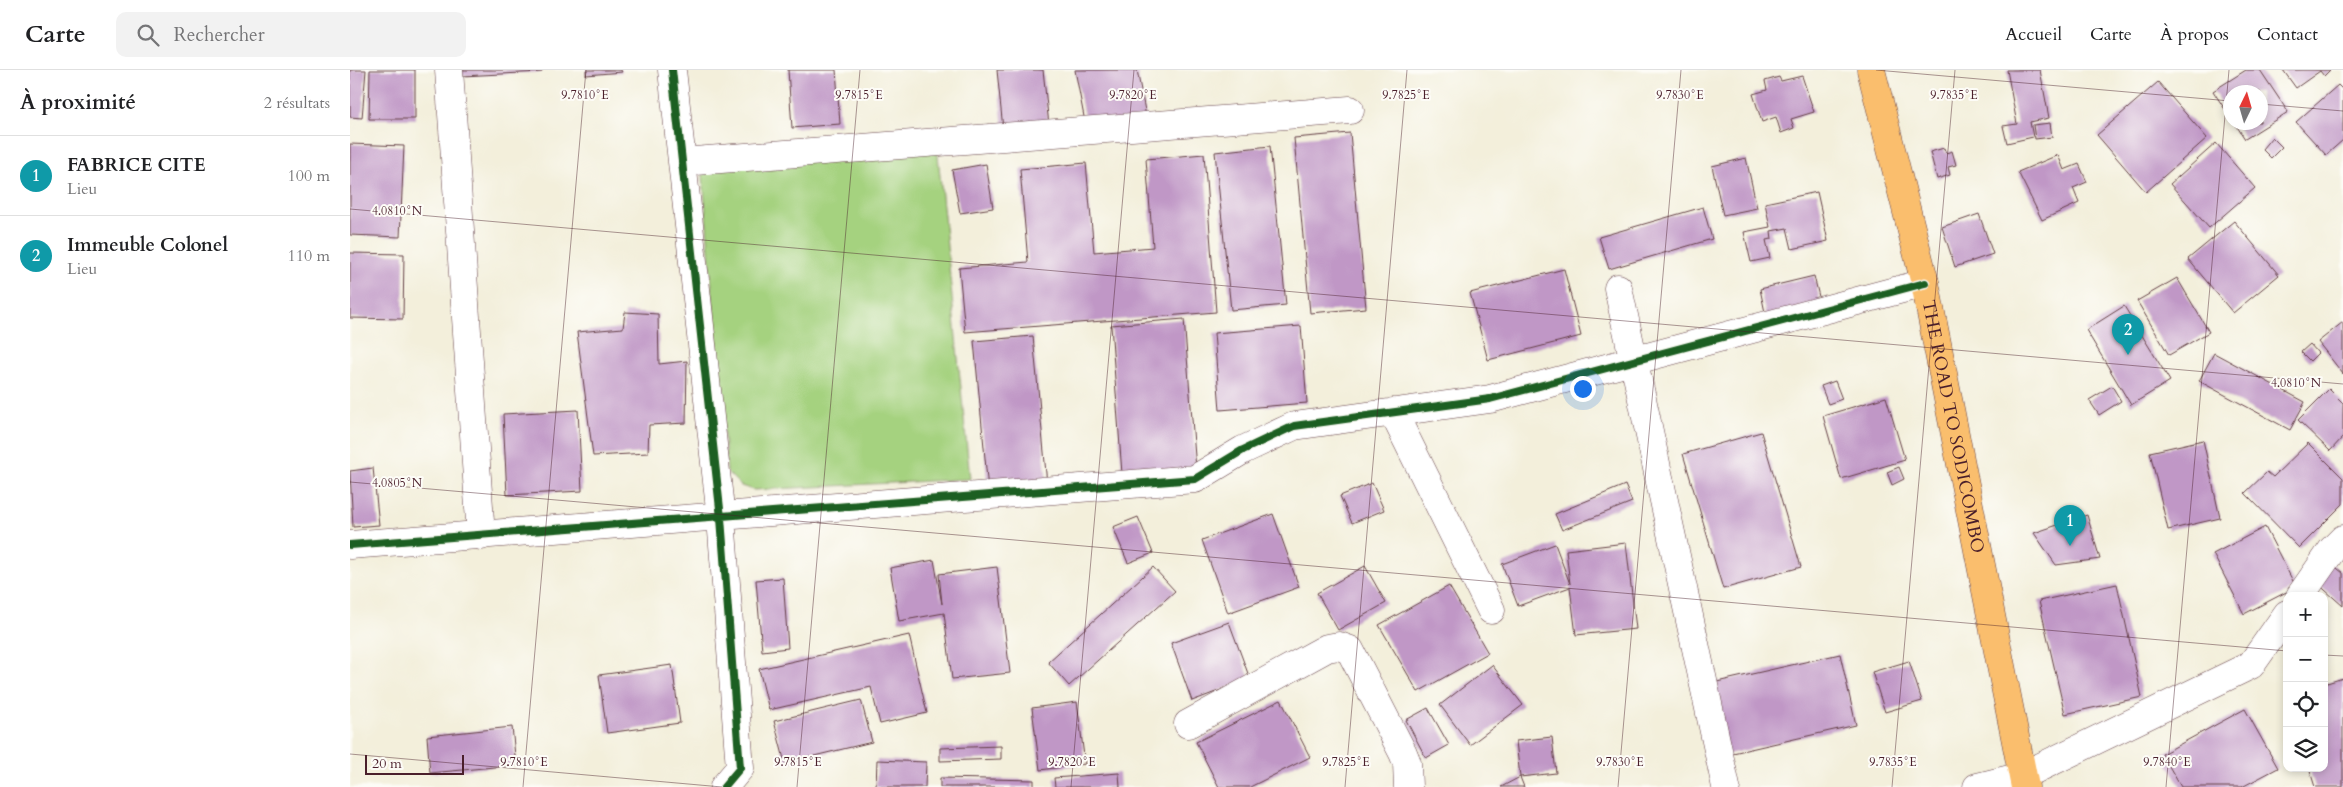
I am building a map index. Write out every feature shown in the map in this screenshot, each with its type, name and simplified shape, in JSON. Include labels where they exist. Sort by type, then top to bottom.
[{"type":"main road","name":"THE ROAD TO SODICOMBO","points":[[1871,70],[1925,283],[2024,781]]},
{"type":"street","points":[[449,70],[481,536]]},
{"type":"street","points":[[672,70],[721,518],[740,768],[724,787]]},
{"type":"street","points":[[682,162],[1350,110]]},
{"type":"street","points":[[350,546],[1195,479],[1243,450],[1294,426],[1490,399],[1925,283]]},
{"type":"street","points":[[1618,288],[1726,787]]},
{"type":"street","points":[[1393,412],[1490,610]]},
{"type":"street","points":[[2303,592],[2332,550],[2343,539]]},
{"type":"street","points":[[1977,787],[2024,781],[2251,665],[2283,620]]},
{"type":"street","points":[[1188,724],[1327,648],[1340,646],[1350,650],[1403,753],[1407,764],[1408,787]]},
{"type":"green space","points":[[936,135],[970,479],[754,490],[741,486],[727,472],[701,152]]},
{"type":"building","points":[[350,70],[366,70],[362,118],[350,117]]},
{"type":"building","points":[[370,70],[415,70],[415,119],[369,119]]},
{"type":"building","points":[[460,70],[542,70],[542,72],[461,76]]},
{"type":"building","points":[[586,70],[621,70],[622,72],[586,75]]},
{"type":"building","points":[[788,70],[836,70],[840,124],[792,128]]},
{"type":"building","points":[[997,70],[1043,70],[1049,125],[1003,129]]},
{"type":"building","points":[[1075,70],[1137,70],[1146,116],[1086,127]]},
{"type":"building","points":[[2007,70],[2040,70],[2049,118],[2030,122],[2033,137],[2007,143],[2003,126],[2017,124]]},
{"type":"building","points":[[2246,70],[2260,70],[2288,112],[2268,125],[2268,85],[2223,85],[2223,106],[2213,91]]},
{"type":"building","points":[[2283,70],[2330,70],[2324,76],[2320,71],[2296,88]]},
{"type":"building","points":[[1802,76],[1814,112],[1791,119],[1794,128],[1781,133],[1776,117],[1762,122],[1753,94],[1767,90],[1765,81],[1779,77],[1781,81]]},
{"type":"building","points":[[2158,82],[2207,138],[2146,192],[2097,135]]},
{"type":"building","points":[[2338,85],[2343,90],[2343,140],[2326,155],[2296,122]]},
{"type":"building","points":[[2050,123],[2052,137],[2035,139],[2033,125]]},
{"type":"building","points":[[2239,130],[2259,130],[2245,139]]},
{"type":"building","points":[[1350,133],[1366,308],[1310,313],[1294,138]]},
{"type":"building","points":[[2272,137],[2282,147],[2271,158],[2262,149]]},
{"type":"building","points":[[2216,143],[2255,188],[2209,228],[2170,184]]},
{"type":"building","points":[[350,144],[404,146],[400,237],[350,235]]},
{"type":"building","points":[[1270,146],[1286,305],[1231,310],[1215,152]]},
{"type":"building","points":[[1944,148],[1946,153],[1952,151],[1956,165],[1948,167],[1950,175],[1937,179],[1930,152]]},
{"type":"building","points":[[1204,154],[1216,312],[965,332],[959,268],[1028,262],[1020,169],[1086,163],[1094,252],[1153,247],[1146,159]]},
{"type":"building","points":[[2058,155],[2064,170],[2079,164],[2087,182],[2073,188],[2079,203],[2042,220],[2018,172]]},
{"type":"building","points":[[1746,158],[1757,208],[1723,215],[1712,166]]},
{"type":"building","points":[[986,164],[993,208],[960,213],[952,170]]},
{"type":"building","points":[[1817,192],[1828,241],[1792,249],[1787,228],[1771,231],[1772,239],[1766,240],[1770,258],[1751,262],[1744,232],[1770,227],[1765,203]]},
{"type":"building","points":[[1703,207],[1712,239],[1609,269],[1599,237]]},
{"type":"building","points":[[1979,214],[1993,254],[1955,267],[1942,227]]},
{"type":"building","points":[[2234,221],[2279,275],[2233,313],[2188,259]]},
{"type":"building","points":[[350,253],[404,254],[403,319],[350,318]]},
{"type":"building","points":[[1564,269],[1581,336],[1488,360],[1470,293]]},
{"type":"building","points":[[1814,276],[1821,305],[1766,317],[1760,289]]},
{"type":"building","points":[[2177,278],[2209,332],[2169,355],[2137,301]]},
{"type":"building","points":[[2124,306],[2170,381],[2131,405],[2086,330]]},
{"type":"building","points":[[625,312],[658,314],[659,364],[687,361],[686,423],[649,425],[648,453],[593,456],[577,332],[623,328]]},
{"type":"building","points":[[1184,319],[1196,469],[1122,474],[1111,325]]},
{"type":"building","points":[[2343,322],[2343,374],[2318,342]]},
{"type":"building","points":[[1301,326],[1307,403],[1220,410],[1214,333]]},
{"type":"building","points":[[1033,336],[1047,484],[988,490],[974,341]]},
{"type":"building","points":[[2310,344],[2318,353],[2310,361],[2301,352]]},
{"type":"building","points":[[2214,353],[2305,402],[2290,430],[2199,381]]},
{"type":"building","points":[[1835,381],[1842,399],[1828,404],[1821,386]]},
{"type":"building","points":[[2112,386],[2121,401],[2099,415],[2089,400]]},
{"type":"building","points":[[2329,389],[2343,403],[2343,437],[2330,451],[2298,420]]},
{"type":"building","points":[[1886,397],[1905,460],[1841,479],[1823,416]]},
{"type":"building","points":[[578,410],[582,491],[507,495],[503,414]]},
{"type":"building","points":[[1761,432],[1801,567],[1723,589],[1683,454]]},
{"type":"building","points":[[2203,440],[2220,518],[2168,530],[2150,452]]},
{"type":"building","points":[[2308,443],[2343,478],[2343,504],[2299,548],[2245,493],[2267,472],[2273,477]]},
{"type":"building","points":[[1899,467],[1904,479],[1892,485],[1887,472]]},
{"type":"building","points":[[373,468],[379,525],[353,527],[350,471]]},
{"type":"building","points":[[1372,483],[1384,510],[1352,523],[1340,496]]},
{"type":"building","points":[[1625,485],[1632,502],[1562,530],[1555,514]]},
{"type":"building","points":[[1273,514],[1299,587],[1228,613],[1202,540]]},
{"type":"building","points":[[2087,515],[2100,559],[2056,565],[2034,533]]},
{"type":"building","points":[[1138,517],[1153,553],[1128,563],[1113,527]]},
{"type":"building","points":[[2265,527],[2296,587],[2283,592],[2283,594],[2244,614],[2213,554]]},
{"type":"building","points":[[1626,543],[1636,629],[1576,635],[1570,587],[1518,606],[1502,564],[1555,544],[1570,584],[1566,550]]},
{"type":"building","points":[[934,560],[942,604],[939,574],[997,567],[1010,673],[952,679],[944,613],[899,621],[890,568]]},
{"type":"building","points":[[2332,564],[2343,573],[2343,606],[2328,592],[2316,582]]},
{"type":"building","points":[[1365,566],[1386,603],[1338,630],[1317,593]]},
{"type":"building","points":[[1153,567],[1175,591],[1069,686],[1048,662]]},
{"type":"building","points":[[783,578],[788,648],[762,651],[756,580]]},
{"type":"building","points":[[2117,584],[2142,697],[2065,714],[2039,601]]},
{"type":"building","points":[[1449,586],[1488,653],[1418,692],[1379,625]]},
{"type":"building","points":[[1229,622],[1250,679],[1192,701],[1171,643]]},
{"type":"building","points":[[909,635],[927,713],[880,724],[871,687],[769,710],[759,669]]},
{"type":"building","points":[[1840,654],[1856,725],[1724,755],[1708,684]]},
{"type":"building","points":[[1909,661],[1922,701],[1885,712],[1872,672]]},
{"type":"building","points":[[672,665],[680,723],[607,733],[599,675]]},
{"type":"building","points":[[1492,665],[1523,705],[1470,745],[1440,705]]},
{"type":"building","points":[[2343,678],[2343,787],[2315,787],[2310,772],[2328,772],[2328,683]]},
{"type":"building","points":[[861,700],[872,742],[785,763],[774,721]]},
{"type":"building","points":[[1281,700],[1310,757],[1250,787],[1219,787],[1196,742]]},
{"type":"building","points":[[1077,702],[1085,764],[1040,770],[1032,708]]},
{"type":"building","points":[[1428,708],[1449,745],[1426,758],[1406,720]]},
{"type":"building","points":[[2245,709],[2278,768],[2242,787],[2181,787],[2162,754]]},
{"type":"building","points":[[512,727],[516,765],[430,773],[427,736]]},
{"type":"building","points":[[1552,737],[1556,773],[1520,777],[1516,741]]},
{"type":"building","points":[[1001,746],[1001,759],[940,761],[940,748]]},
{"type":"building","points":[[877,760],[926,762],[925,787],[876,787]]},
{"type":"building","points":[[1119,773],[1120,787],[1055,787],[1054,778]]},
{"type":"building","points":[[1520,777],[1524,787],[1501,787]]},
{"type":"building","points":[[940,778],[1034,780],[1034,787],[940,787]]},
{"type":"cycle path","points":[[672,70],[721,518],[740,768],[724,787]]},
{"type":"cycle path","points":[[350,545],[1195,479],[1243,450],[1294,426],[1490,399],[1925,283]]},
{"type":"place","name":"Immeuble Colonel","points":[[2128,355]]},
{"type":"place","name":"FABRICE CITE","points":[[2070,546]]}]
